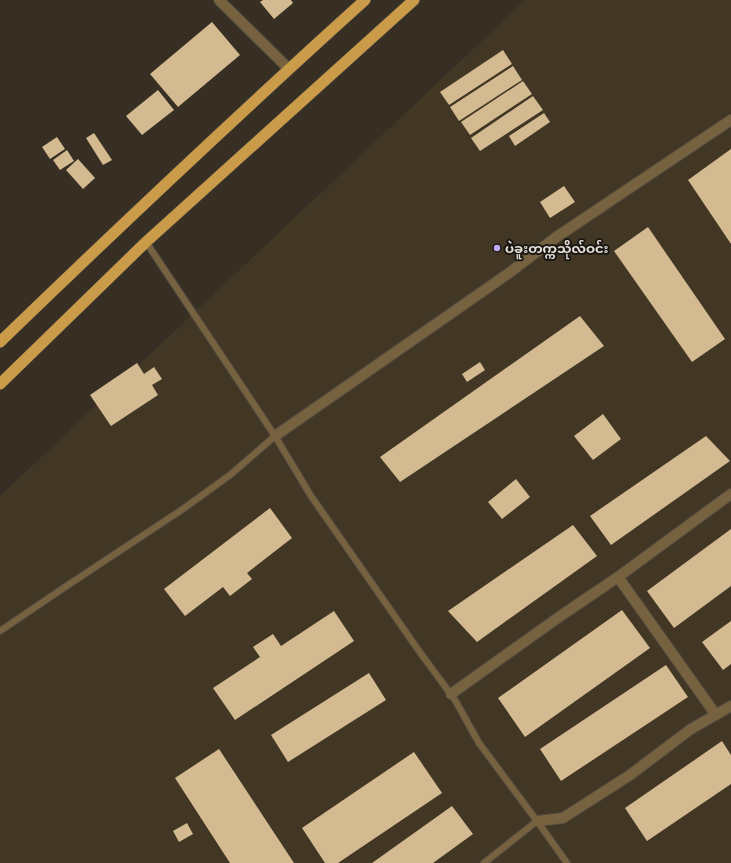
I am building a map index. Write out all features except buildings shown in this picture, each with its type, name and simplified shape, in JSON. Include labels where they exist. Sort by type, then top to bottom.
[{"type":"highway","points":[[0,342],[123,223],[365,0]]},
{"type":"highway","points":[[0,384],[146,242],[414,0]]},
{"type":"street","points":[[219,0],[289,69]]},
{"type":"street","points":[[275,436],[509,273],[555,238],[731,120]]},
{"type":"street","points":[[451,694],[618,577],[731,494]]},
{"type":"street","points":[[618,577],[716,715]]},
{"type":"street","points":[[537,821],[562,818],[630,774],[691,729],[731,706]]},
{"type":"lane","points":[[146,242],[275,436],[311,496],[419,651],[451,694],[479,743],[567,863]]},
{"type":"lane","points":[[0,632],[62,588],[189,505],[230,475],[275,436]]},
{"type":"lane","points":[[484,863],[537,821]]},
{"type":"shaded area","name":"ပဲခူးတက္ကသိုလ်ဝင်း","points":[[525,0],[731,0],[731,863],[0,863],[0,496]]},
{"type":"place","name":"ပဲခူးတက္ကသိုလ်ဝင်း","points":[[497,248]]}]
